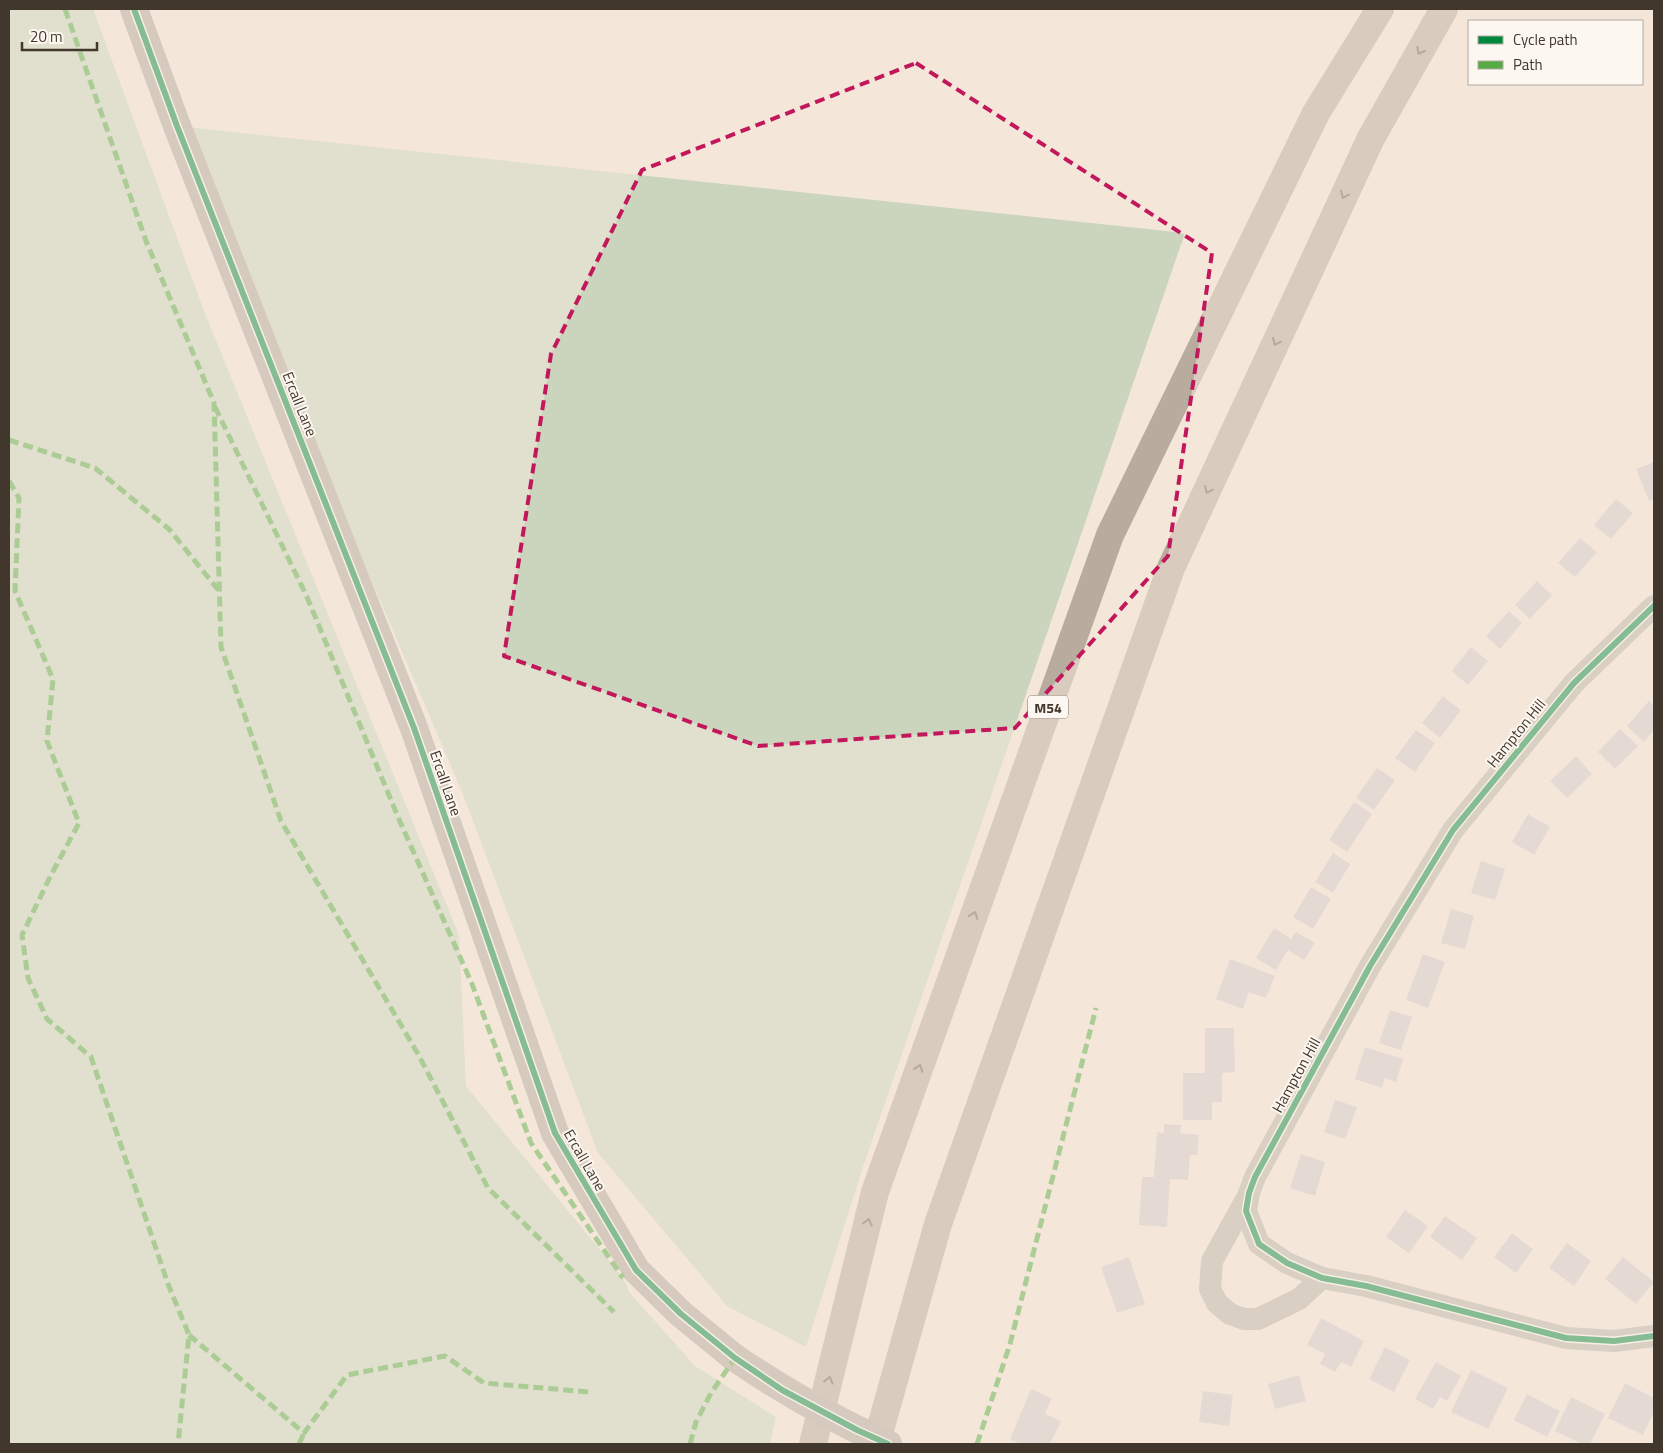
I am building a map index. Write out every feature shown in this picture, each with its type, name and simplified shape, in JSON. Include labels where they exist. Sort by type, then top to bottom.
[{"type":"highway","name":"M54","points":[[813,1444],[875,1192],[1110,535],[1316,113],[1380,9]]},
{"type":"highway","points":[[876,1444],[938,1224],[1171,568],[1371,138],[1444,9]]},
{"type":"street","name":"Ercall Lane","points":[[134,9],[177,126],[414,728],[554,1133],[636,1270],[681,1314],[735,1358],[782,1390],[857,1430],[888,1444]]},
{"type":"street","name":"Hampton Hill","points":[[1322,1278],[1299,1299],[1258,1319],[1244,1319],[1230,1314],[1217,1303],[1210,1289],[1212,1261],[1249,1193],[1255,1177],[1370,966],[1453,830],[1574,684],[1654,606]]},
{"type":"street","name":"Hampton Hill","points":[[1249,1193],[1246,1211],[1260,1244],[1287,1262],[1322,1278],[1366,1286],[1566,1338],[1614,1341],[1654,1336]]},
{"type":"highlighted area","points":[[916,63],[1212,253],[1168,556],[1015,728],[758,746],[504,656],[551,354],[642,170]]},
{"type":"green space","points":[[9,9],[93,9],[204,311],[459,935],[466,1086],[623,1278],[630,1293],[695,1366],[776,1417],[770,1444],[9,1444]]},
{"type":"green space","points":[[177,126],[1185,233],[863,1167],[806,1347],[727,1306],[598,1153],[462,792]]},
{"type":"building","points":[[1654,462],[1654,499],[1649,501],[1636,469]]},
{"type":"building","points":[[1616,499],[1633,513],[1611,539],[1594,525]]},
{"type":"building","points":[[1580,538],[1597,552],[1575,577],[1558,563]]},
{"type":"building","points":[[1537,581],[1552,595],[1530,619],[1515,605]]},
{"type":"building","points":[[1509,611],[1522,623],[1500,649],[1486,636]]},
{"type":"building","points":[[1471,647],[1488,661],[1468,685],[1452,671]]},
{"type":"building","points":[[1443,696],[1461,710],[1440,738],[1422,723]]},
{"type":"building","points":[[1649,701],[1654,706],[1654,730],[1644,742],[1627,726]]},
{"type":"building","points":[[1620,729],[1638,746],[1615,769],[1598,752]]},
{"type":"building","points":[[1416,730],[1435,743],[1415,772],[1395,758]]},
{"type":"building","points":[[1576,756],[1592,774],[1567,798],[1550,781]]},
{"type":"building","points":[[1377,768],[1395,780],[1374,810],[1356,798]]},
{"type":"building","points":[[1354,802],[1372,814],[1347,852],[1329,840]]},
{"type":"building","points":[[1528,814],[1550,827],[1534,855],[1512,842]]},
{"type":"building","points":[[1333,853],[1350,864],[1333,893],[1315,882]]},
{"type":"building","points":[[1481,861],[1505,869],[1495,900],[1471,893]]},
{"type":"building","points":[[1311,887],[1331,899],[1313,929],[1293,917]]},
{"type":"building","points":[[1451,909],[1474,916],[1465,949],[1441,943]]},
{"type":"building","points":[[1274,928],[1291,939],[1296,932],[1315,943],[1304,960],[1288,950],[1276,970],[1256,958]]},
{"type":"building","points":[[1423,954],[1445,962],[1428,1008],[1406,1000]]},
{"type":"building","points":[[1230,959],[1275,976],[1266,998],[1249,992],[1243,1009],[1216,999]]},
{"type":"building","points":[[1390,1010],[1412,1017],[1401,1050],[1379,1043]]},
{"type":"building","points":[[1205,1028],[1234,1028],[1235,1072],[1222,1073],[1222,1102],[1212,1102],[1212,1120],[1183,1120],[1183,1073],[1205,1073]]},
{"type":"building","points":[[1365,1047],[1403,1059],[1396,1082],[1385,1078],[1382,1088],[1355,1079]]},
{"type":"building","points":[[1335,1100],[1357,1107],[1345,1139],[1324,1132]]},
{"type":"building","points":[[1164,1124],[1181,1125],[1180,1133],[1199,1135],[1197,1155],[1190,1155],[1188,1180],[1170,1179],[1167,1227],[1139,1225],[1142,1177],[1154,1177],[1157,1132],[1164,1133]]},
{"type":"building","points":[[1301,1154],[1325,1162],[1315,1196],[1290,1188]]},
{"type":"building","points":[[1405,1210],[1428,1226],[1409,1253],[1386,1237]]},
{"type":"building","points":[[1445,1216],[1477,1238],[1462,1260],[1430,1237]]},
{"type":"building","points":[[1512,1233],[1533,1249],[1516,1273],[1494,1257]]},
{"type":"building","points":[[1567,1243],[1591,1261],[1574,1286],[1549,1268]]},
{"type":"building","points":[[1129,1257],[1145,1304],[1117,1313],[1101,1267]]},
{"type":"building","points":[[1623,1257],[1654,1282],[1636,1304],[1605,1279]]},
{"type":"building","points":[[1321,1318],[1364,1341],[1351,1367],[1341,1362],[1335,1372],[1320,1364],[1325,1354],[1307,1345]]},
{"type":"building","points":[[1385,1347],[1410,1360],[1394,1392],[1369,1379]]},
{"type":"building","points":[[1436,1362],[1461,1376],[1447,1401],[1440,1397],[1433,1409],[1415,1399]]},
{"type":"building","points":[[1471,1370],[1508,1388],[1488,1429],[1451,1412]]},
{"type":"building","points":[[1299,1375],[1306,1401],[1275,1409],[1268,1384]]},
{"type":"building","points":[[1625,1383],[1654,1398],[1654,1412],[1643,1435],[1608,1418]]},
{"type":"building","points":[[1031,1389],[1052,1398],[1045,1414],[1061,1421],[1050,1444],[1036,1444],[1032,1442],[1031,1444],[1021,1444],[1010,1439]]},
{"type":"building","points":[[1203,1391],[1233,1395],[1229,1426],[1199,1422]]},
{"type":"building","points":[[1527,1394],[1560,1411],[1547,1437],[1514,1420]]},
{"type":"building","points":[[1571,1397],[1605,1414],[1590,1444],[1582,1444],[1555,1431]]},
{"type":"marked path","points":[[65,9],[146,241],[214,403],[221,647],[281,821],[418,1054],[488,1188],[614,1312]]},
{"type":"marked path","points":[[215,407],[307,597],[398,817],[472,984],[531,1143],[623,1278]]},
{"type":"marked path","points":[[9,440],[95,468],[169,529],[220,592]]},
{"type":"marked path","points":[[9,481],[19,498],[15,591],[53,679],[47,741],[79,823],[22,935],[28,978],[47,1019],[91,1057],[168,1284],[189,1335],[178,1444]]},
{"type":"marked path","points":[[977,1444],[1010,1344],[1096,1008]]},
{"type":"marked path","points":[[189,1335],[304,1433],[347,1375],[445,1356],[484,1383],[589,1392]]},
{"type":"marked path","points":[[690,1444],[696,1422],[711,1393],[735,1358]]},
{"type":"marked path","points":[[299,1444],[304,1433]]},
{"type":"cycle path","points":[[134,9],[177,126],[414,728],[555,1133],[636,1270],[681,1314],[735,1358],[782,1390],[857,1430],[888,1444]]},
{"type":"cycle path","points":[[1654,606],[1574,683],[1453,830],[1370,966],[1255,1177],[1249,1193],[1246,1211],[1259,1244],[1287,1263],[1322,1278],[1366,1286],[1566,1338],[1614,1341],[1654,1336]]}]
